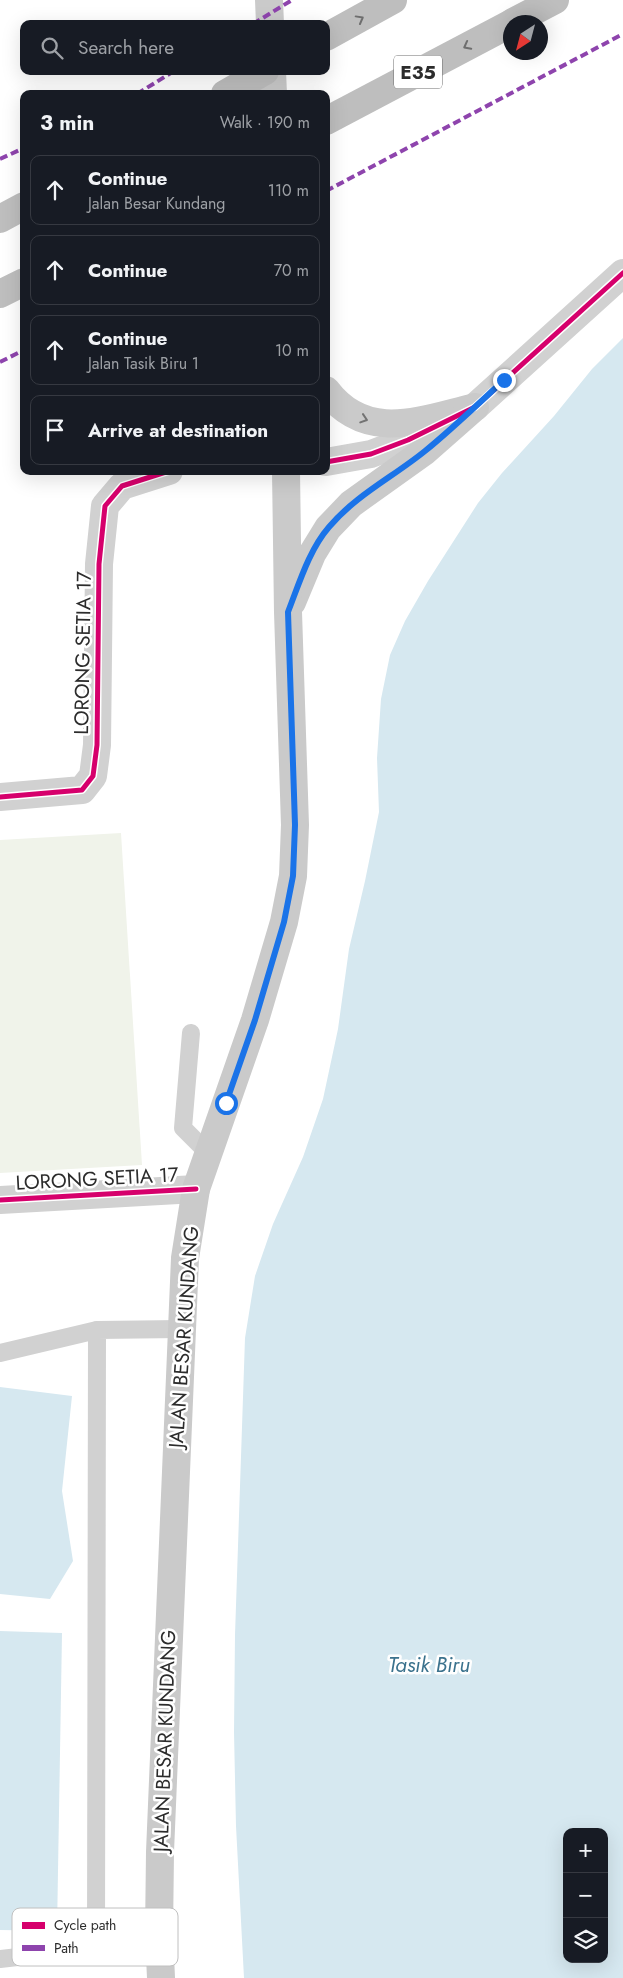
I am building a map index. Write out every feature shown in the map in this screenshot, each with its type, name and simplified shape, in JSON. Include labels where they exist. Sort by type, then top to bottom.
[{"type":"highway","points":[[330,35],[393,0]]},
{"type":"highway","name":"E35","points":[[527,15],[555,0]]},
{"type":"highway","name":"E35","points":[[330,119],[503,28]]},
{"type":"highway","points":[[232,90],[258,75]]},
{"type":"highway","points":[[0,219],[20,208]]},
{"type":"highway","points":[[0,294],[20,284]]},
{"type":"main road","points":[[269,0],[270,20]]},
{"type":"main road","points":[[272,75],[273,90]]},
{"type":"main road","points":[[330,395],[335,401],[360,418],[388,425],[429,419],[475,407]]},
{"type":"main road","points":[[288,612],[312,554],[328,528],[351,504],[425,451],[475,407]]},
{"type":"main road","name":"JALAN BESAR KUNDANG","points":[[160,1908],[160,1852],[185,1258],[196,1189],[255,1020],[284,922],[293,876],[295,825],[288,612],[286,475]]},
{"type":"street","points":[[330,461],[371,454],[408,440],[475,407],[623,273]]},
{"type":"street","name":"LORONG SETIA 17","points":[[0,797],[82,790],[92,776],[96,744],[98,564],[105,506],[122,486],[156,475]]},
{"type":"street","name":"LORONG SETIA 17","points":[[0,1200],[196,1189]]},
{"type":"lane","points":[[191,1033],[183,1128],[208,1153]]},
{"type":"lane","points":[[0,1354],[97,1330],[181,1329]]},
{"type":"lane","points":[[96,1908],[97,1330]]},
{"type":"shaded area","points":[[121,833],[142,1165],[0,1173],[0,840]]},
{"type":"water","name":"Tasik Biru","points":[[623,338],[623,1978],[244,1978],[236,1826],[234,1732],[235,1635],[245,1338],[255,1276],[273,1224],[303,1157],[323,1099],[338,1029],[349,949],[379,812],[377,758],[381,699],[390,655],[405,621],[428,581],[478,503],[502,473],[554,416],[592,369]]},
{"type":"water","points":[[0,1387],[72,1396],[62,1491],[73,1561],[50,1599],[0,1594]]},
{"type":"water","points":[[0,1631],[62,1633],[57,1908],[12,1908],[12,1930],[0,1930]]},
{"type":"marked path","points":[[260,20],[292,0]]},
{"type":"marked path","points":[[330,189],[623,34]]},
{"type":"marked path","points":[[143,90],[168,75]]},
{"type":"marked path","points":[[0,159],[20,150]]},
{"type":"marked path","points":[[0,362],[20,352]]},
{"type":"cycle path","points":[[330,461],[371,454],[408,440],[475,407],[623,273]]},
{"type":"cycle path","points":[[0,797],[82,790],[93,776],[97,745],[99,564],[105,506],[122,486],[156,475]]},
{"type":"cycle path","points":[[0,1200],[196,1189]]},
{"type":"route","points":[[226,1103],[255,1020],[284,922],[293,876],[295,825],[288,612],[312,554],[328,528],[351,504],[425,451],[504,380]]}]
